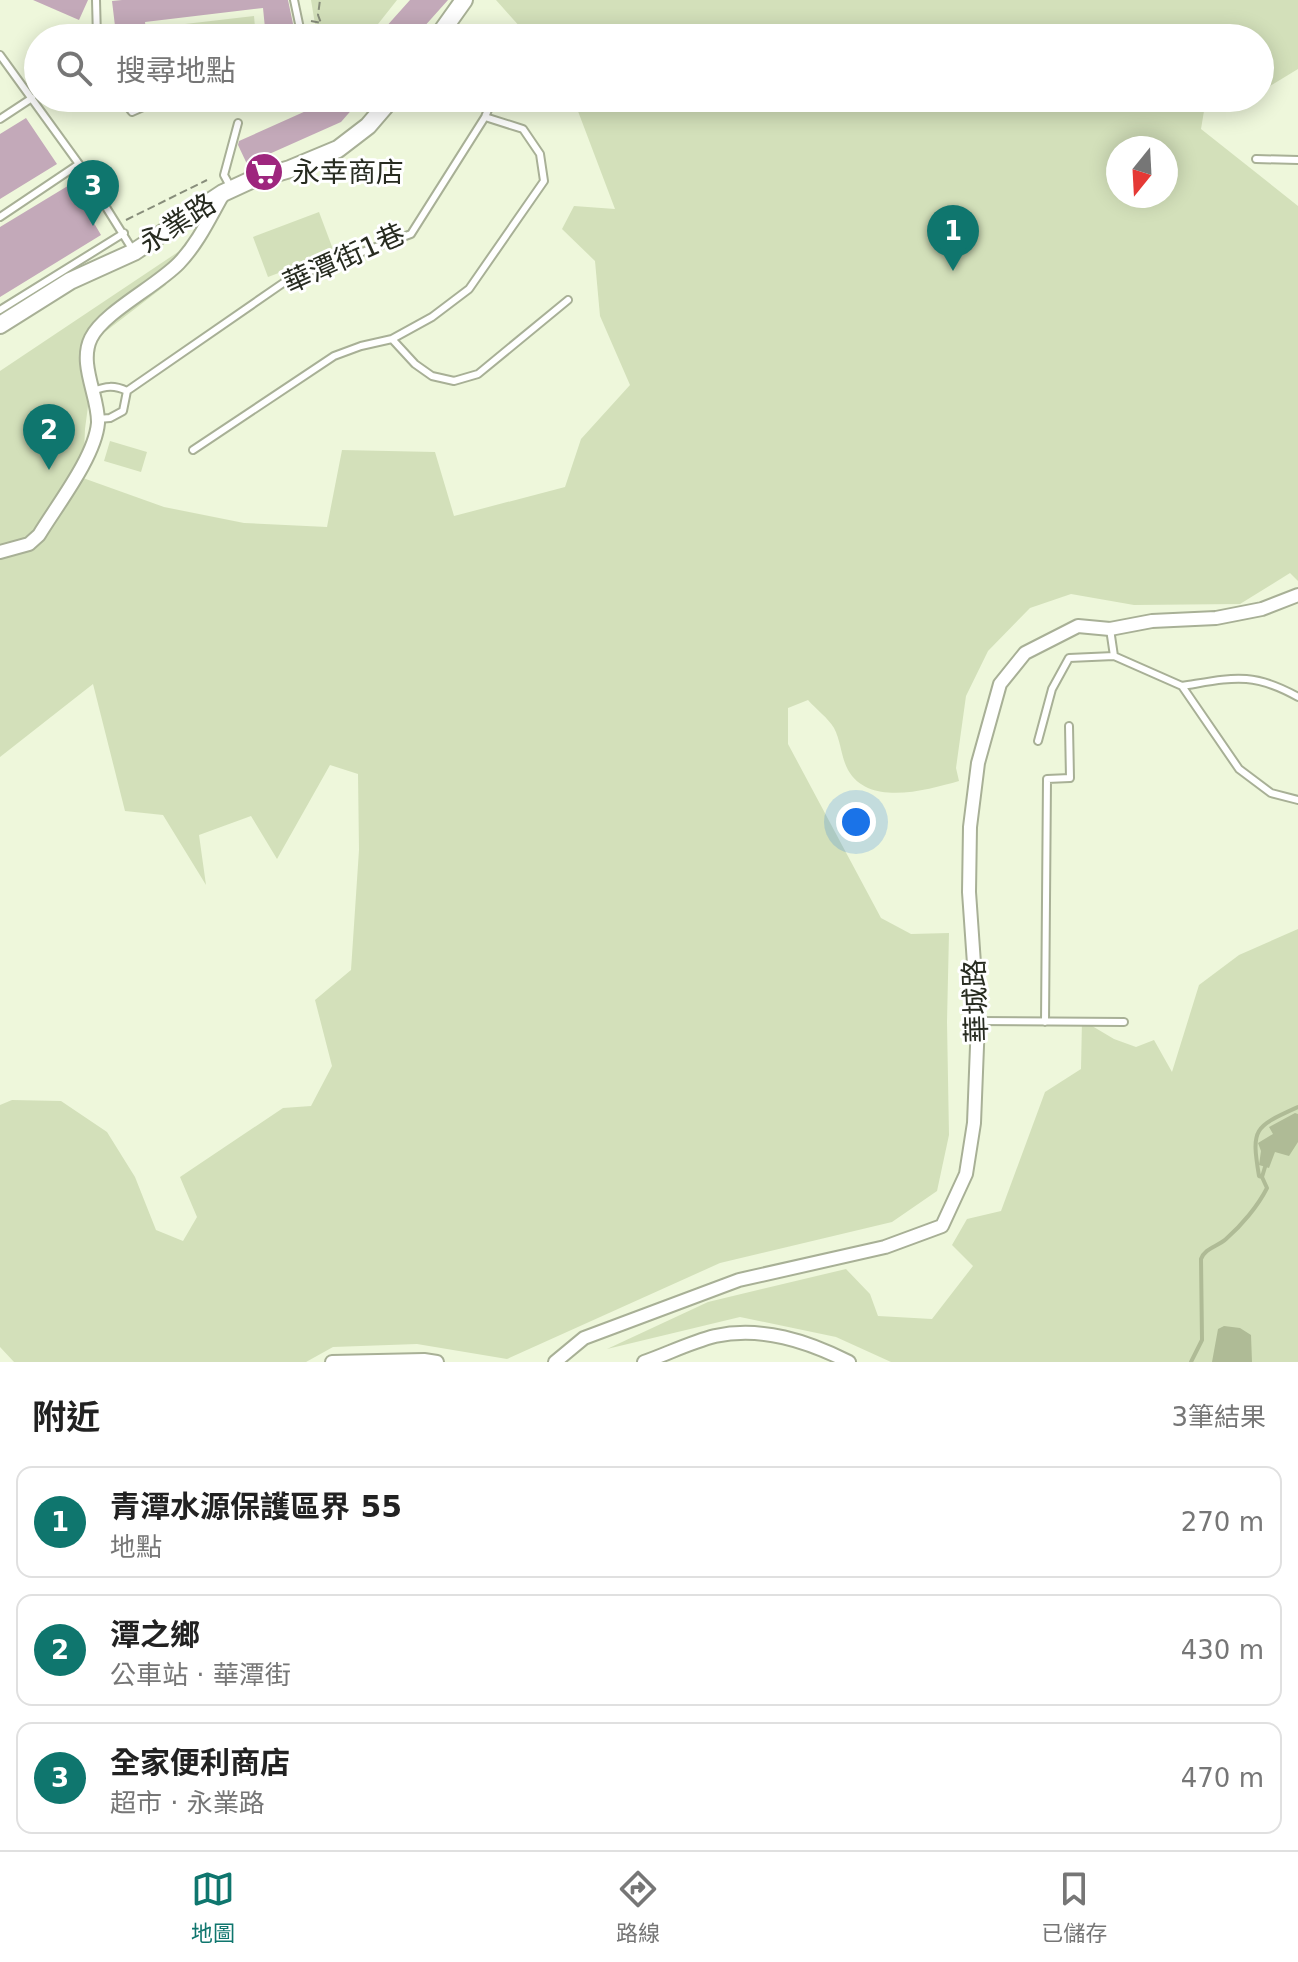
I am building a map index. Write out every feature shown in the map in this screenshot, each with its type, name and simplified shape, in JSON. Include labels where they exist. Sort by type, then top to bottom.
[{"type":"street","points":[[447,24],[464,0]]},
{"type":"street","name":"永業路","points":[[0,325],[70,281],[134,252],[227,191],[338,149],[368,126],[380,112]]},
{"type":"street","points":[[0,552],[29,544],[39,535],[93,447],[98,419],[91,392],[88,359],[91,339],[109,318],[178,264],[196,243],[227,191]]},
{"type":"street","name":"華城路","points":[[555,1362],[584,1338],[739,1280],[885,1247],[942,1226],[966,1174],[974,1123],[978,1021],[969,892],[970,827],[978,763],[1000,684],[1025,653],[1078,626],[1110,629],[1152,621],[1216,618],[1262,609],[1298,595]]},
{"type":"street","points":[[644,1362],[714,1337],[756,1332],[815,1345],[849,1362]]},
{"type":"street","points":[[332,1362],[437,1362]]},
{"type":"lane","points":[[96,0],[97,24]]},
{"type":"lane","points":[[294,0],[299,24]]},
{"type":"lane","points":[[0,55],[24,87]]},
{"type":"lane","points":[[0,119],[24,103]]},
{"type":"lane","points":[[42,112],[134,252]]},
{"type":"lane","name":"華潭街1巷","points":[[98,419],[110,418],[123,411],[127,391],[289,279],[411,234],[487,112]]},
{"type":"lane","points":[[193,450],[334,356],[392,339],[432,317],[469,289],[544,181],[540,154],[523,129],[485,117]]},
{"type":"lane","points":[[227,191],[224,175],[238,123]]},
{"type":"lane","points":[[1256,159],[1298,160]]},
{"type":"lane","points":[[0,217],[79,164]]},
{"type":"lane","points":[[0,310],[124,233]]},
{"type":"lane","points":[[392,339],[415,364],[432,376],[454,381],[478,374],[568,300]]},
{"type":"lane","points":[[91,392],[104,386],[116,386],[127,391]]},
{"type":"lane","points":[[1110,629],[1114,656]]},
{"type":"lane","points":[[1038,741],[1052,689],[1069,658],[1114,656],[1182,686],[1239,769],[1271,793],[1298,800]]},
{"type":"lane","points":[[1182,686],[1240,677],[1274,683],[1298,697]]},
{"type":"lane","points":[[1045,1022],[1047,779],[1070,778],[1069,726]]},
{"type":"lane","points":[[978,1021],[1124,1022]]},
{"type":"path","points":[[297,15],[321,23],[318,15],[320,0]]},
{"type":"path","points":[[118,224],[207,180]]},
{"type":"shaded area","points":[[311,0],[397,0],[378,24],[315,24]]},
{"type":"shaded area","points":[[496,0],[1298,0],[1298,69],[1274,84],[1274,24],[517,24]]},
{"type":"shaded area","points":[[254,16],[255,24],[185,24]]},
{"type":"shaded area","points":[[578,112],[1204,112],[1201,129],[1298,206],[1298,581],[1290,573],[1240,604],[1134,605],[1071,594],[1030,608],[988,651],[966,696],[956,768],[959,781],[946,785],[899,793],[870,789],[857,781],[848,770],[834,728],[808,700],[788,708],[788,744],[881,918],[911,934],[949,933],[949,1135],[937,1191],[892,1222],[720,1263],[507,1359],[417,1344],[333,1347],[306,1362],[14,1362],[0,1347],[0,1105],[12,1100],[61,1101],[107,1132],[135,1177],[156,1230],[183,1241],[197,1217],[180,1177],[283,1108],[311,1106],[332,1066],[315,1000],[351,970],[359,850],[358,774],[330,765],[277,859],[251,816],[199,835],[206,885],[163,815],[125,811],[93,684],[0,757],[0,371],[178,252],[166,285],[97,338],[85,429],[83,478],[164,507],[244,523],[327,527],[342,450],[435,452],[454,516],[565,487],[581,439],[630,385],[600,316],[595,261],[562,229],[574,206],[615,209]]},
{"type":"shaded area","points":[[319,212],[334,252],[268,277],[253,237]]},
{"type":"shaded area","points":[[110,441],[147,452],[141,472],[104,461]]},
{"type":"shaded area","points":[[1298,929],[1298,1362],[891,1362],[836,1337],[740,1317],[607,1349],[708,1302],[846,1269],[870,1294],[878,1316],[932,1319],[973,1266],[952,1245],[967,1219],[1001,1211],[1045,1092],[1081,1069],[1082,1020],[1114,1039],[1136,1047],[1154,1040],[1172,1072],[1199,985],[1239,955]]},
{"type":"shaded area","points":[[1298,1114],[1298,1142],[1289,1156],[1275,1152],[1269,1168],[1259,1165],[1261,1151],[1258,1143],[1273,1134],[1269,1127]]},
{"type":"shaded area","points":[[1224,1326],[1240,1328],[1251,1335],[1252,1362],[1212,1362],[1218,1329]]},
{"type":"building","points":[[33,0],[88,0],[79,20]]},
{"type":"building","points":[[288,0],[293,24],[265,24],[263,8],[145,24],[115,24],[112,1]]},
{"type":"building","points":[[410,0],[448,0],[427,24],[389,24]]},
{"type":"building","points":[[304,112],[350,112],[341,122],[247,164],[239,141]]},
{"type":"building","points":[[26,118],[57,164],[0,199],[0,134]]},
{"type":"building","points":[[71,184],[101,235],[0,297],[0,227]]},
{"type":"waterway","points":[[1262,1177],[1259,1176],[1256,1148],[1259,1131],[1272,1119],[1298,1107]]},
{"type":"waterway","points":[[1191,1362],[1202,1340],[1201,1259],[1205,1252],[1232,1234],[1259,1202],[1267,1188],[1262,1177],[1265,1167]]},
{"type":"place","name":"永幸商店","points":[[264,172]]},
{"type":"place","name":"全家便利商店","points":[[93,226]]},
{"type":"place","name":"青潭水源保護區界 55","points":[[953,271]]},
{"type":"place","name":"潭之鄉","points":[[49,470]]}]
